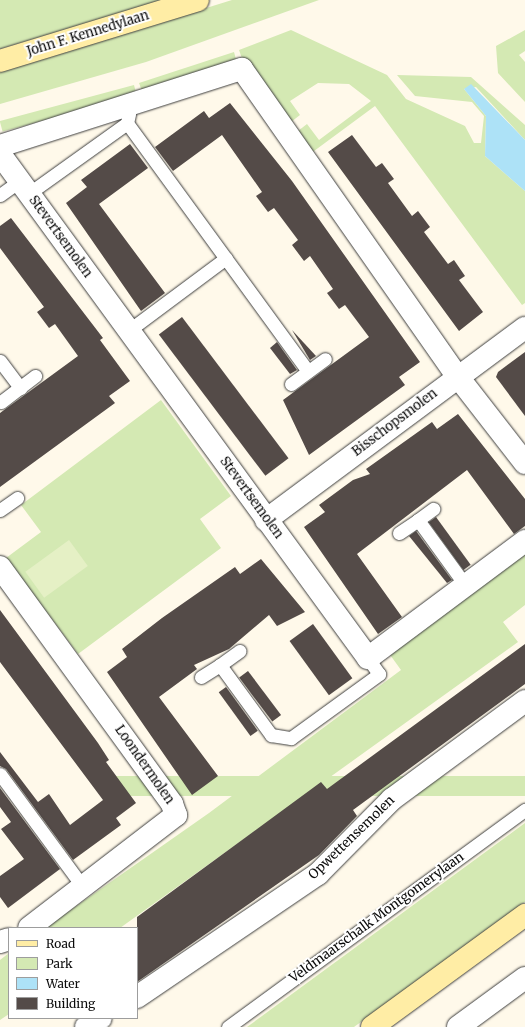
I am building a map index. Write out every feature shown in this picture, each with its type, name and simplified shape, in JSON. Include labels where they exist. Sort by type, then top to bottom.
[{"type":"main road","name":"John F. Kennedylaan","points":[[0,60],[198,0]]},
{"type":"main road","points":[[372,1027],[525,915]]},
{"type":"street","points":[[0,146],[129,115],[242,69],[458,376],[525,463]]},
{"type":"street","name":"Stevertsemolen","points":[[0,154],[368,658]]},
{"type":"street","name":"Bisschopsmolen","points":[[266,520],[458,376],[525,328]]},
{"type":"street","points":[[368,658],[525,541]]},
{"type":"street","name":"Loondermolen","points":[[0,567],[167,797],[176,815],[30,927]]},
{"type":"street","name":"Opwettensemolen","points":[[138,996],[318,874],[392,799],[525,702]]},
{"type":"street","points":[[458,1027],[525,978]]},
{"type":"street","points":[[86,1027],[99,1019]]},
{"type":"lane","points":[[0,195],[24,187],[129,115],[226,258],[308,371]]},
{"type":"lane","points":[[128,331],[226,258]]},
{"type":"lane","points":[[291,384],[325,359]]},
{"type":"lane","points":[[0,361],[20,388]]},
{"type":"lane","points":[[1,402],[35,376]]},
{"type":"lane","points":[[0,510],[17,498]]},
{"type":"lane","points":[[400,533],[433,509]]},
{"type":"lane","points":[[418,520],[466,586]]},
{"type":"lane","points":[[201,677],[239,651]]},
{"type":"lane","points":[[220,665],[271,735],[280,739],[291,738],[379,674],[368,658]]},
{"type":"lane","points":[[0,774],[83,887]]},
{"type":"lane","name":"Veldmaarschalk Montgomerylaan","points":[[228,1027],[525,810]]},
{"type":"green space","points":[[0,0],[164,0],[0,49]]},
{"type":"green space","points":[[232,0],[319,0],[146,62],[0,104],[0,72]]},
{"type":"green space","points":[[291,30],[387,75],[406,99],[465,126],[474,143],[481,143],[484,116],[472,102],[415,96],[397,75],[471,77],[525,125],[525,140],[476,87],[464,89],[486,116],[485,156],[525,191],[525,303],[522,305],[375,106],[310,154],[298,131],[307,124],[319,140],[371,101],[349,84],[318,83],[290,101],[300,115],[291,122],[245,67],[239,50]]},
{"type":"green space","points":[[525,30],[525,51],[519,55],[525,62],[525,102],[498,73],[496,46]]},
{"type":"green space","points":[[234,52],[238,67],[143,94],[139,83]]},
{"type":"green space","points":[[134,85],[137,96],[3,132],[0,121]]},
{"type":"green space","points":[[161,400],[231,496],[200,519],[221,548],[78,654],[6,558],[41,532],[21,505]]},
{"type":"green space","points":[[69,540],[88,566],[44,598],[25,572]]},
{"type":"green space","points":[[525,554],[525,605],[503,622],[518,642],[121,927],[46,927],[209,813],[401,670],[388,652]]},
{"type":"green space","points":[[100,776],[525,776],[525,796],[100,796]]},
{"type":"green space","points":[[525,823],[525,902],[354,1027],[247,1027]]},
{"type":"green space","points":[[8,954],[8,1015],[0,1020],[0,960]]},
{"type":"water","points":[[471,84],[525,140],[525,191],[485,156],[486,116],[464,89]]},
{"type":"building","points":[[230,103],[292,181],[420,362],[399,377],[405,385],[309,455],[283,400],[369,337],[345,305],[339,309],[327,293],[333,289],[310,256],[304,261],[292,245],[298,240],[274,208],[268,212],[256,196],[262,192],[222,135],[173,171],[155,147],[204,111],[209,118]]},
{"type":"building","points":[[352,135],[376,167],[382,163],[394,179],[388,183],[412,216],[418,211],[430,227],[424,232],[448,264],[454,260],[465,276],[459,280],[483,312],[459,331],[328,152]]},
{"type":"building","points":[[130,144],[148,168],[99,204],[165,293],[141,311],[66,203],[87,187],[81,180]]},
{"type":"building","points":[[11,218],[103,338],[100,340],[130,381],[109,396],[115,403],[0,487],[0,413],[78,356],[55,324],[49,328],[37,312],[44,307],[0,248],[0,226]]},
{"type":"building","points":[[182,317],[289,458],[265,476],[159,334]]},
{"type":"building","points":[[292,330],[316,356],[310,360]]},
{"type":"building","points":[[277,342],[297,370],[290,374],[270,348]]},
{"type":"building","points":[[525,352],[525,416],[496,377],[498,372]]},
{"type":"building","points":[[458,414],[525,499],[525,526],[514,534],[467,470],[357,554],[402,617],[378,634],[304,527],[325,512],[319,505],[353,480],[370,474],[366,469],[432,422],[437,429]]},
{"type":"building","points":[[436,517],[471,565],[463,570],[429,522]]},
{"type":"building","points":[[416,531],[452,580],[447,583],[409,536]]},
{"type":"building","points":[[261,559],[305,612],[277,626],[269,615],[229,649],[194,665],[197,669],[159,697],[218,776],[192,795],[107,672],[127,657],[122,649],[162,618],[235,567],[240,574]]},
{"type":"building","points":[[0,610],[98,743],[109,760],[106,762],[136,803],[116,818],[121,825],[73,860],[6,769],[0,766],[0,752],[38,802],[49,794],[70,825],[103,800],[0,662]]},
{"type":"building","points":[[313,624],[352,678],[329,695],[290,641]]},
{"type":"building","points":[[525,644],[525,684],[353,810],[357,816],[319,855],[138,981],[137,917],[321,782],[327,789]]},
{"type":"building","points":[[248,671],[281,715],[272,722],[239,678]]},
{"type":"building","points":[[226,687],[258,731],[250,736],[219,692]]},
{"type":"building","points":[[0,788],[60,869],[8,908],[0,897],[0,876],[24,859],[1,829],[11,822],[0,807]]}]
